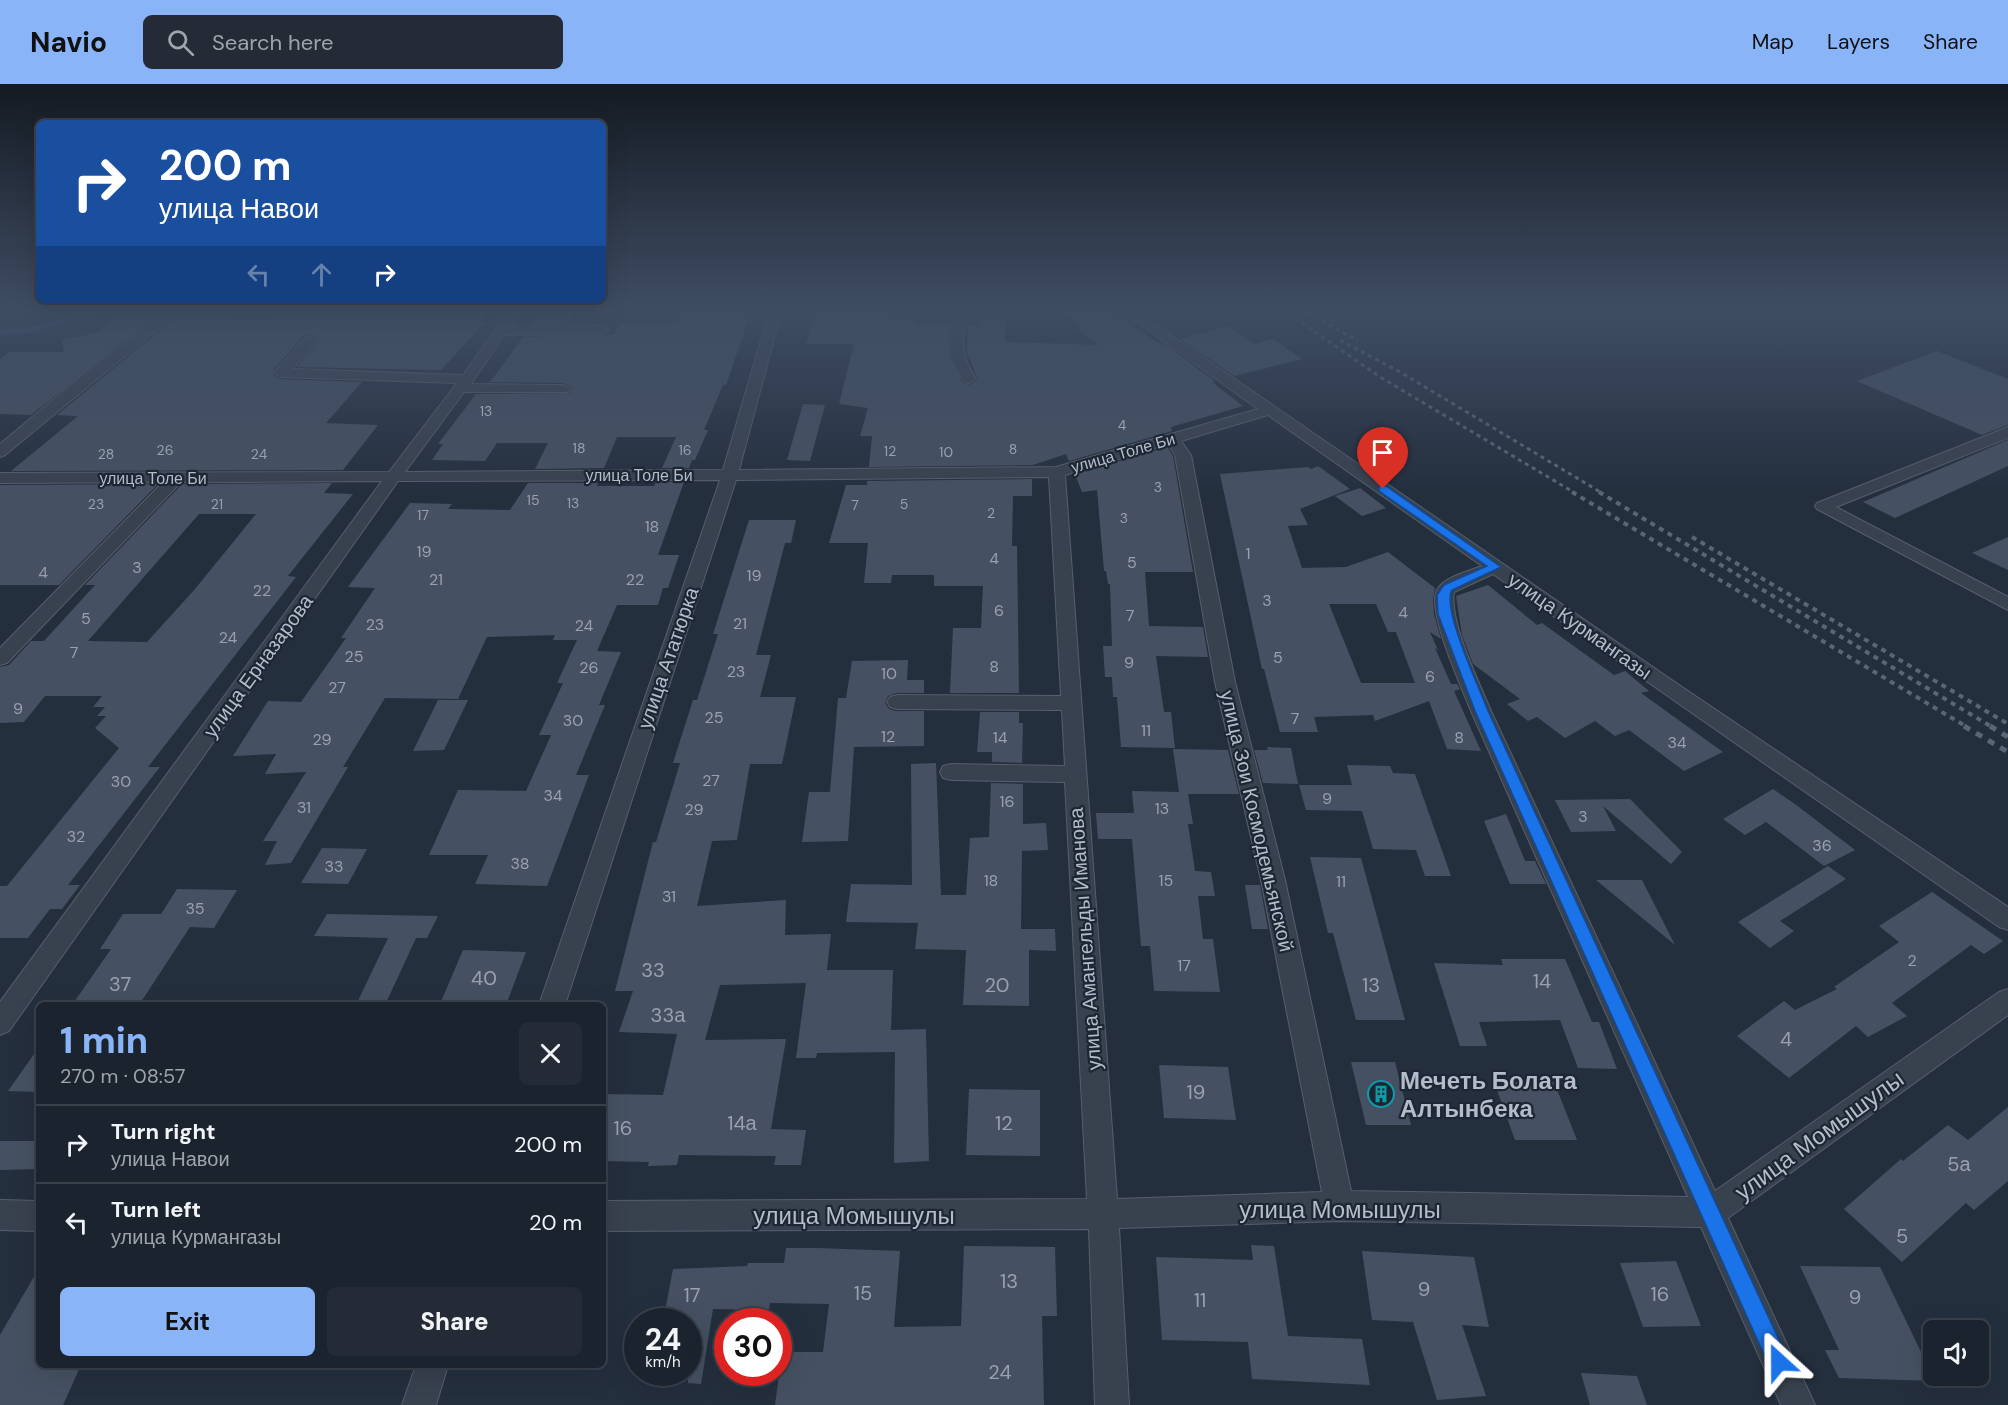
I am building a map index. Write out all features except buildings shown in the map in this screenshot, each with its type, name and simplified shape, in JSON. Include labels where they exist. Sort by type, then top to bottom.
[{"type":"street","points":[[0,452],[97,371]]},
{"type":"street","points":[[283,371],[281,373],[562,388]]},
{"type":"street","name":"улица Ерназарова","points":[[0,1023],[393,477],[473,371]]},
{"type":"street","name":"улица Ататюрка","points":[[553,1002],[730,474],[759,371]]},
{"type":"street","points":[[962,371],[969,379]]},
{"type":"street","name":"улица Курмангазы","points":[[1214,371],[2008,920]]},
{"type":"street","name":"улица Толе Би","points":[[0,478],[987,475],[1057,472],[1270,410]]},
{"type":"street","points":[[2008,432],[1823,506],[2008,604]]},
{"type":"street","name":"улица Зои Космодемьянской","points":[[1172,439],[1183,455],[1225,682],[1273,880],[1339,1206]]},
{"type":"street","name":"улица Амангельды Иманова","points":[[1057,472],[1103,1214],[1112,1405]]},
{"type":"street","points":[[0,659],[176,478]]},
{"type":"street","points":[[1495,567],[1448,588],[1443,595],[1444,614],[1481,711],[1798,1405]]},
{"type":"street","points":[[897,702],[1071,703]]},
{"type":"street","points":[[951,772],[1075,774]]},
{"type":"street","name":"улица Момышулы","points":[[606,1216],[1103,1214],[1339,1206],[1711,1212],[2008,1000]]},
{"type":"street","points":[[0,1215],[36,1216]]},
{"type":"street","points":[[419,1405],[431,1368]]},
{"type":"railway","points":[[1371,371],[1575,493]]},
{"type":"railway","points":[[1397,371],[1602,493]]},
{"type":"railway","points":[[1572,492],[1967,727]]},
{"type":"railway","points":[[1599,492],[1992,727]]},
{"type":"railway","points":[[1692,537],[2008,724]]},
{"type":"railway","points":[[1964,726],[2008,752]]},
{"type":"railway","points":[[1990,726],[2008,737]]},
{"type":"place","name":"Мечеть Болата Алтынбека","points":[[1381,1094]]},
{"type":"route","points":[[1383,489],[1495,567],[1448,588],[1443,595],[1444,614],[1481,711],[1779,1362]]}]
